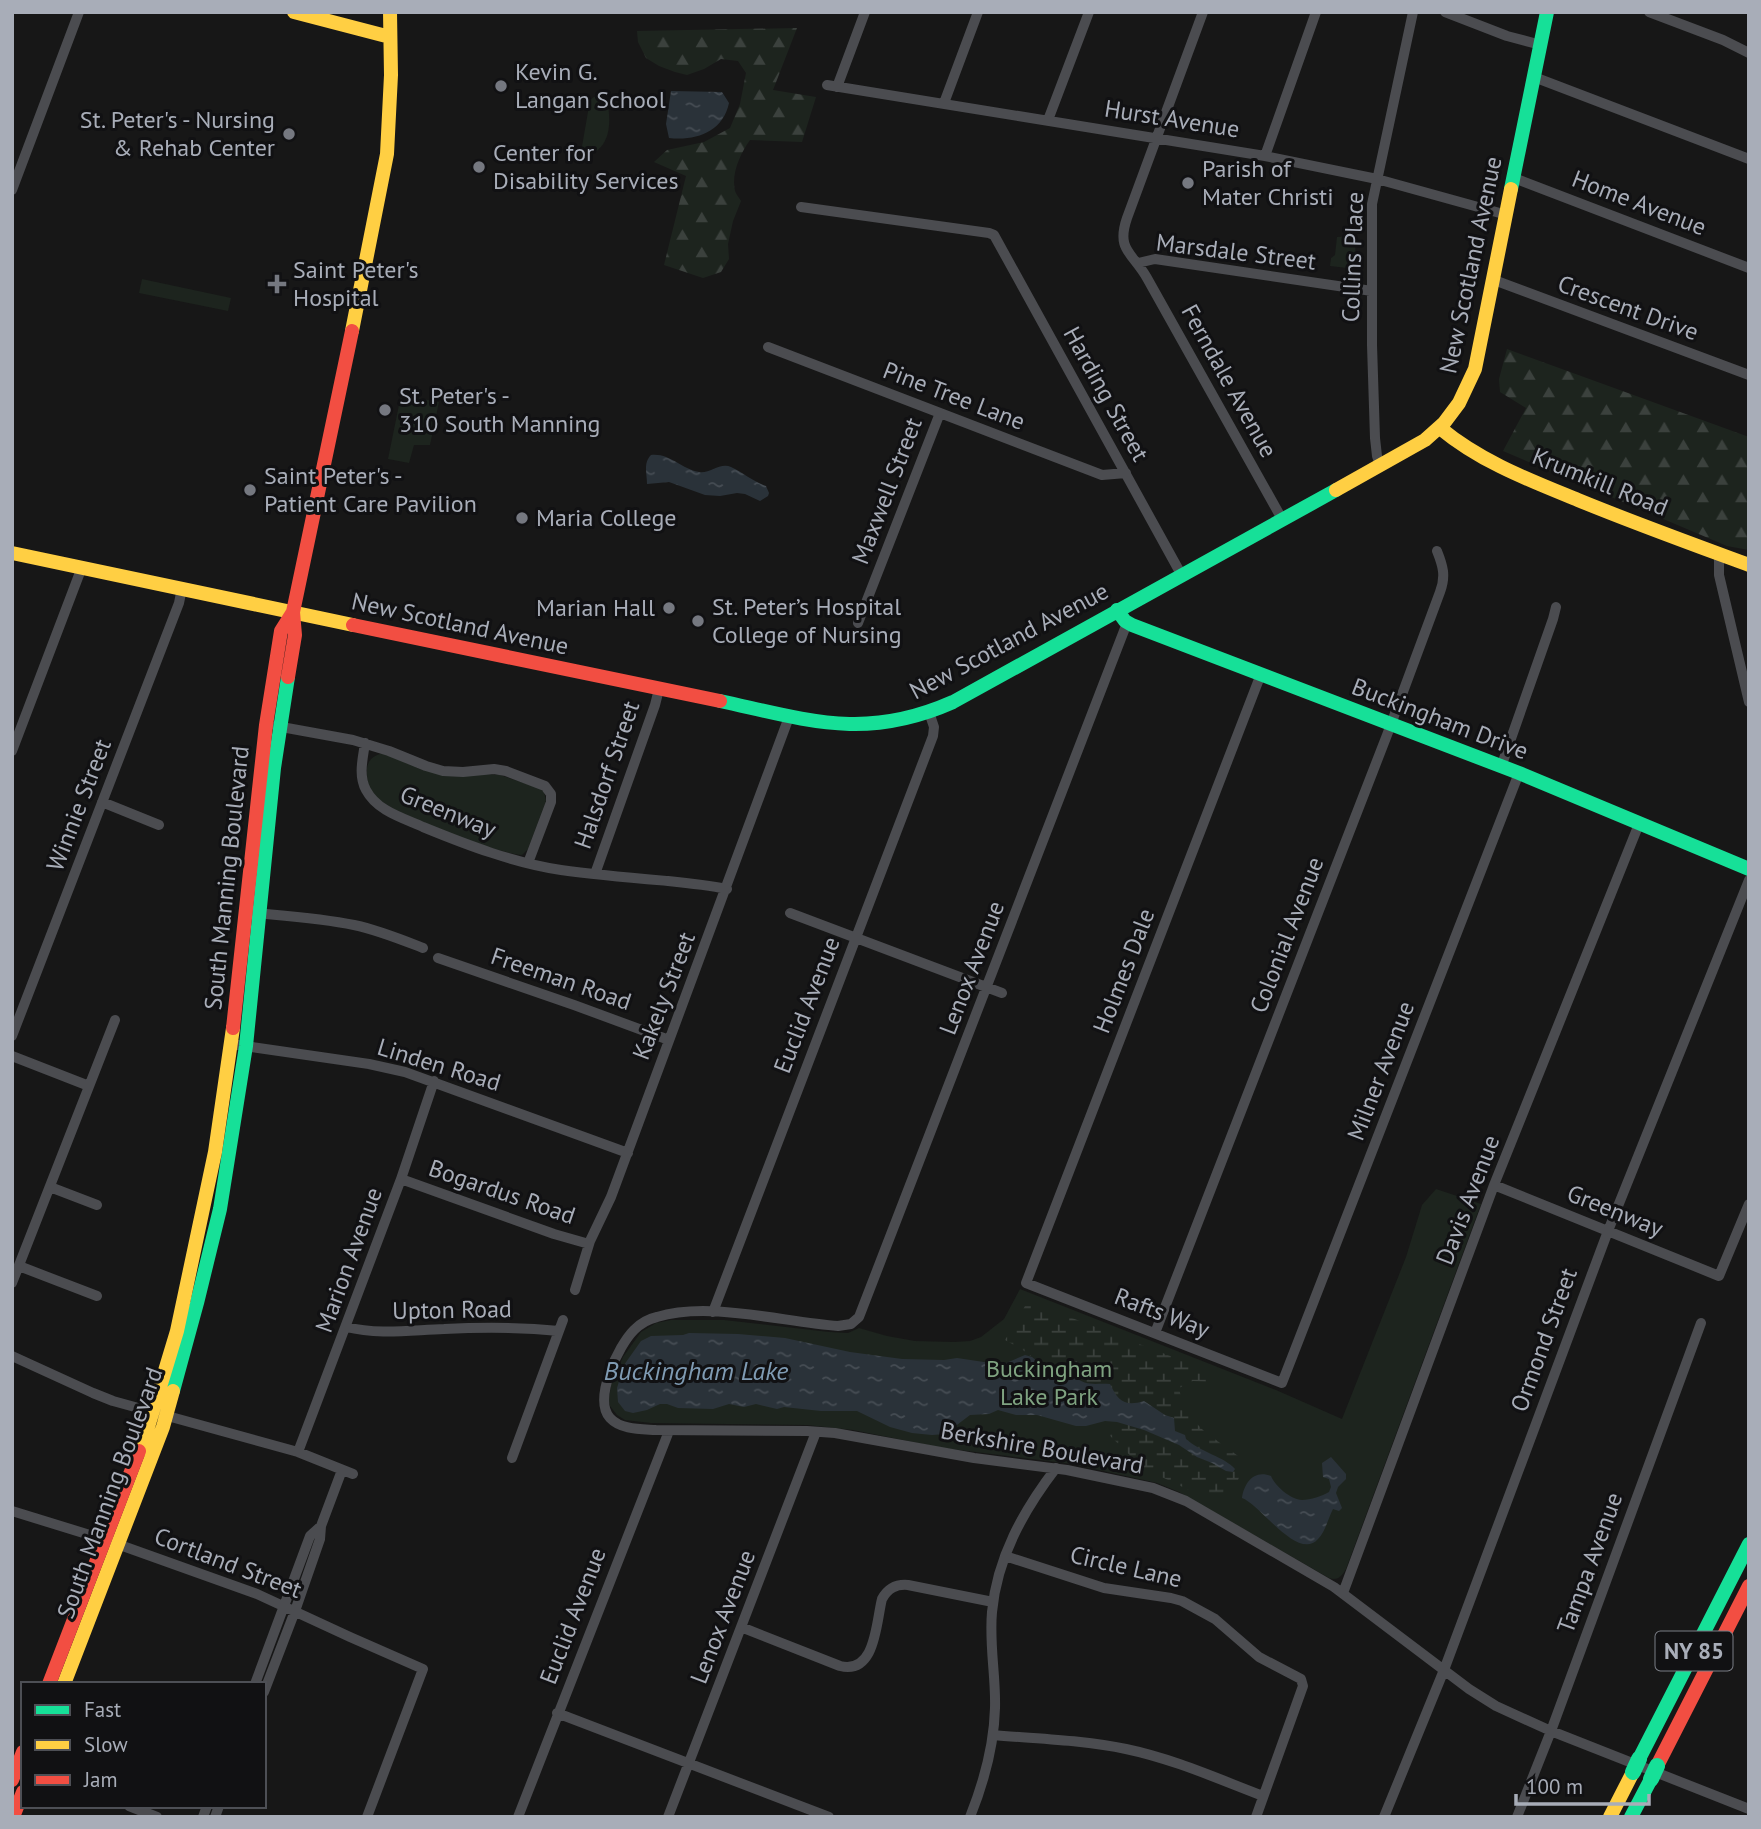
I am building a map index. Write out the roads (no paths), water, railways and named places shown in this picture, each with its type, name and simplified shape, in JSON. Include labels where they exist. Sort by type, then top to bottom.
[{"type":"main road","points":[[294,12],[390,37]]},
{"type":"main road","name":"South Manning Boulevard","points":[[50,1682],[68,1654],[160,1414],[175,1338],[190,1301],[212,1208],[239,1045],[238,998],[252,913],[281,631],[293,612],[387,154],[391,75],[390,12]]},
{"type":"main road","name":"New Scotland Avenue","points":[[12,553],[827,724],[862,726],[890,723],[929,712],[1122,616],[1181,574],[1422,442],[1440,428],[1459,404],[1471,383],[1475,369],[1547,12]]},
{"type":"main road","name":"Krumkill Road","points":[[1440,428],[1470,451],[1520,475],[1616,515],[1749,565]]},
{"type":"main road","name":"Buckingham Drive","points":[[1122,616],[1261,674],[1519,773],[1749,869]]},
{"type":"main road","name":"NY 85","points":[[1610,1817],[1749,1544]]},
{"type":"main road","name":"NY 85","points":[[1631,1817],[1749,1586]]},
{"type":"main road","name":"South Manning Boulevard","points":[[64,1682],[68,1654]]},
{"type":"main road","points":[[13,1817],[21,1797]]},
{"type":"street","points":[[12,190],[79,12]]},
{"type":"street","name":"Hurst Avenue","points":[[865,12],[832,86],[1265,156],[1377,179],[1507,215]]},
{"type":"street","points":[[944,103],[978,12]]},
{"type":"street","points":[[1048,120],[1089,12]]},
{"type":"street","name":"Ferndale Avenue","points":[[1203,12],[1122,233],[1126,249],[1138,263],[1282,519]]},
{"type":"street","points":[[1265,156],[1316,12]]},
{"type":"street","name":"Collins Place","points":[[1380,465],[1375,438],[1372,204],[1413,12]]},
{"type":"street","points":[[1445,12],[1541,46]]},
{"type":"street","points":[[1649,12],[1723,40],[1749,53]]},
{"type":"street","points":[[1534,77],[1749,159]]},
{"type":"street","name":"Home Avenue","points":[[1514,178],[1749,268]]},
{"type":"street","name":"Harding Street","points":[[801,207],[993,234],[1181,574]]},
{"type":"street","name":"Marsdale Street","points":[[1138,263],[1155,259],[1372,291]]},
{"type":"street","name":"Crescent Drive","points":[[1494,280],[1749,375]]},
{"type":"street","name":"Pine Tree Lane","points":[[768,347],[1102,475],[1125,473]]},
{"type":"street","name":"Maxwell Street","points":[[858,623],[940,413]]},
{"type":"street","name":"Colonial Avenue","points":[[1155,1333],[1444,582],[1444,568],[1437,551]]},
{"type":"street","points":[[1719,554],[1719,575],[1749,702]]},
{"type":"street","points":[[12,751],[82,567]]},
{"type":"street","name":"Winnie Street","points":[[12,1036],[183,589]]},
{"type":"street","points":[[1501,766],[1556,607]]},
{"type":"street","name":"Lenox Avenue","points":[[851,1324],[862,1312],[987,988],[1122,616]]},
{"type":"street","name":"Holmes Dale","points":[[1026,1283],[1261,674]]},
{"type":"street","name":"Halsdorf Street","points":[[595,874],[659,689]]},
{"type":"street","name":"Euclid Avenue","points":[[713,1312],[933,736],[934,727],[929,712]]},
{"type":"street","name":"Kakely Street","points":[[575,1290],[589,1244],[628,1153],[789,716]]},
{"type":"street","name":"Greenway","points":[[273,726],[339,736],[437,769],[456,772],[494,769],[545,786],[550,792],[551,802],[528,863]]},
{"type":"street","name":"Greenway","points":[[365,743],[361,778],[377,804],[399,817],[449,838],[528,863],[595,874],[727,889]]},
{"type":"street","name":"Milner Avenue","points":[[1282,1383],[1519,773]]},
{"type":"street","points":[[102,802],[159,825]]},
{"type":"street","name":"Davis Avenue","points":[[1343,1593],[1494,1185],[1639,824]]},
{"type":"street","name":"Ormond Street","points":[[1384,1817],[1444,1670],[1608,1231],[1749,880]]},
{"type":"street","points":[[252,913],[354,925],[423,948]]},
{"type":"street","points":[[790,914],[1002,993]]},
{"type":"street","name":"Freeman Road","points":[[438,958],[669,1040]]},
{"type":"street","points":[[12,1283],[115,1020]]},
{"type":"street","name":"Linden Road","points":[[239,1045],[381,1066],[434,1082],[628,1153]]},
{"type":"street","points":[[12,1056],[89,1086]]},
{"type":"street","name":"Marion Avenue","points":[[298,1452],[401,1179],[434,1082]]},
{"type":"street","name":"Bogardus Road","points":[[401,1179],[589,1244]]},
{"type":"street","name":"Greenway","points":[[1494,1185],[1719,1276],[1749,1204]]},
{"type":"street","points":[[50,1187],[97,1205]]},
{"type":"street","points":[[19,1266],[97,1296]]},
{"type":"street","name":"Rafts Way","points":[[1026,1283],[1282,1383]]},
{"type":"street","name":"Berkshire Boulevard","points":[[851,1324],[827,1326],[713,1312],[674,1313],[649,1320],[635,1329],[615,1360],[604,1391],[604,1406],[608,1416],[623,1426],[669,1431],[816,1432],[864,1437],[974,1458],[1056,1468],[1136,1483],[1178,1497],[1343,1593],[1469,1689],[1496,1706],[1551,1731],[1749,1810]]},
{"type":"street","name":"Tampa Avenue","points":[[1517,1817],[1701,1323]]},
{"type":"street","name":"Upton Road","points":[[346,1327],[381,1332],[561,1326],[512,1458]]},
{"type":"street","points":[[12,1356],[93,1393],[298,1452],[353,1474]]},
{"type":"street","name":"Euclid Avenue","points":[[517,1817],[669,1431]]},
{"type":"street","name":"Lenox Avenue","points":[[668,1817],[816,1432]]},
{"type":"street","points":[[970,1817],[984,1777],[993,1735],[995,1707],[991,1633],[998,1577],[1023,1516],[1056,1468]]},
{"type":"street","points":[[266,1686],[310,1536],[321,1526],[342,1470]]},
{"type":"street","name":"Cortland Street","points":[[12,1511],[112,1542],[257,1594],[424,1669],[367,1817]]},
{"type":"street","name":"Circle Lane","points":[[1005,1556],[1104,1588],[1182,1601],[1215,1619],[1259,1657],[1300,1678],[1303,1686],[1263,1796]]},
{"type":"street","points":[[741,1627],[843,1667],[851,1667],[859,1665],[867,1657],[882,1599],[894,1586],[908,1584],[993,1602]]},
{"type":"street","points":[[256,1682],[290,1609]]},
{"type":"street","points":[[558,1713],[825,1816]]},
{"type":"street","points":[[993,1735],[1091,1743],[1170,1760],[1263,1796],[1256,1817]]},
{"type":"street","points":[[134,1808],[157,1817]]},
{"type":"water","points":[[671,91],[722,92],[729,103],[726,113],[714,128],[698,136],[669,138],[666,124]]},
{"type":"water","points":[[651,455],[664,456],[699,472],[723,466],[731,467],[766,486],[768,496],[760,501],[737,493],[705,495],[669,482],[647,484],[646,465]]},
{"type":"water","name":"Buckingham Lake","points":[[689,1333],[785,1338],[850,1352],[902,1359],[957,1358],[1004,1364],[1025,1355],[1032,1357],[1049,1371],[1058,1370],[1086,1383],[1110,1384],[1116,1395],[1127,1403],[1144,1401],[1174,1418],[1175,1431],[1185,1435],[1192,1444],[1235,1469],[1233,1472],[1226,1471],[1179,1445],[1117,1422],[1105,1421],[1076,1426],[1037,1415],[1016,1415],[998,1410],[989,1414],[970,1415],[945,1434],[932,1435],[890,1427],[857,1411],[784,1407],[777,1409],[756,1404],[744,1407],[729,1404],[713,1409],[678,1408],[660,1404],[633,1413],[625,1411],[618,1402],[617,1388],[624,1365],[641,1341],[651,1336]]},
{"type":"water","points":[[1331,1457],[1346,1474],[1346,1479],[1336,1493],[1342,1508],[1339,1511],[1333,1509],[1321,1536],[1310,1544],[1290,1538],[1242,1498],[1251,1479],[1260,1474],[1271,1476],[1283,1491],[1293,1498],[1302,1500],[1323,1495],[1329,1492],[1331,1487],[1329,1479],[1323,1477],[1322,1463]]},
{"type":"place","name":"Kevin G. Langan School","points":[[501,86]]},
{"type":"place","name":"St. Peter's - Nursing & Rehab Center","points":[[289,134]]},
{"type":"place","name":"Center for Disability Services","points":[[479,167]]},
{"type":"place","name":"Parish of Mater Christi","points":[[1188,183]]},
{"type":"place","name":"Saint Peter's Hospital","points":[[277,284]]},
{"type":"place","name":"St. Peter's - 310 South Manning","points":[[385,410]]},
{"type":"place","name":"Saint Peter's - Patient Care Pavilion","points":[[250,490]]},
{"type":"place","name":"Maria College","points":[[522,518]]},
{"type":"place","name":"Marian Hall","points":[[669,608]]},
{"type":"place","name":"St. Peter’s Hospital College of Nursing","points":[[698,621]]},
{"type":"park label","name":"Buckingham Lake Park","points":[[1049,1383]]}]
